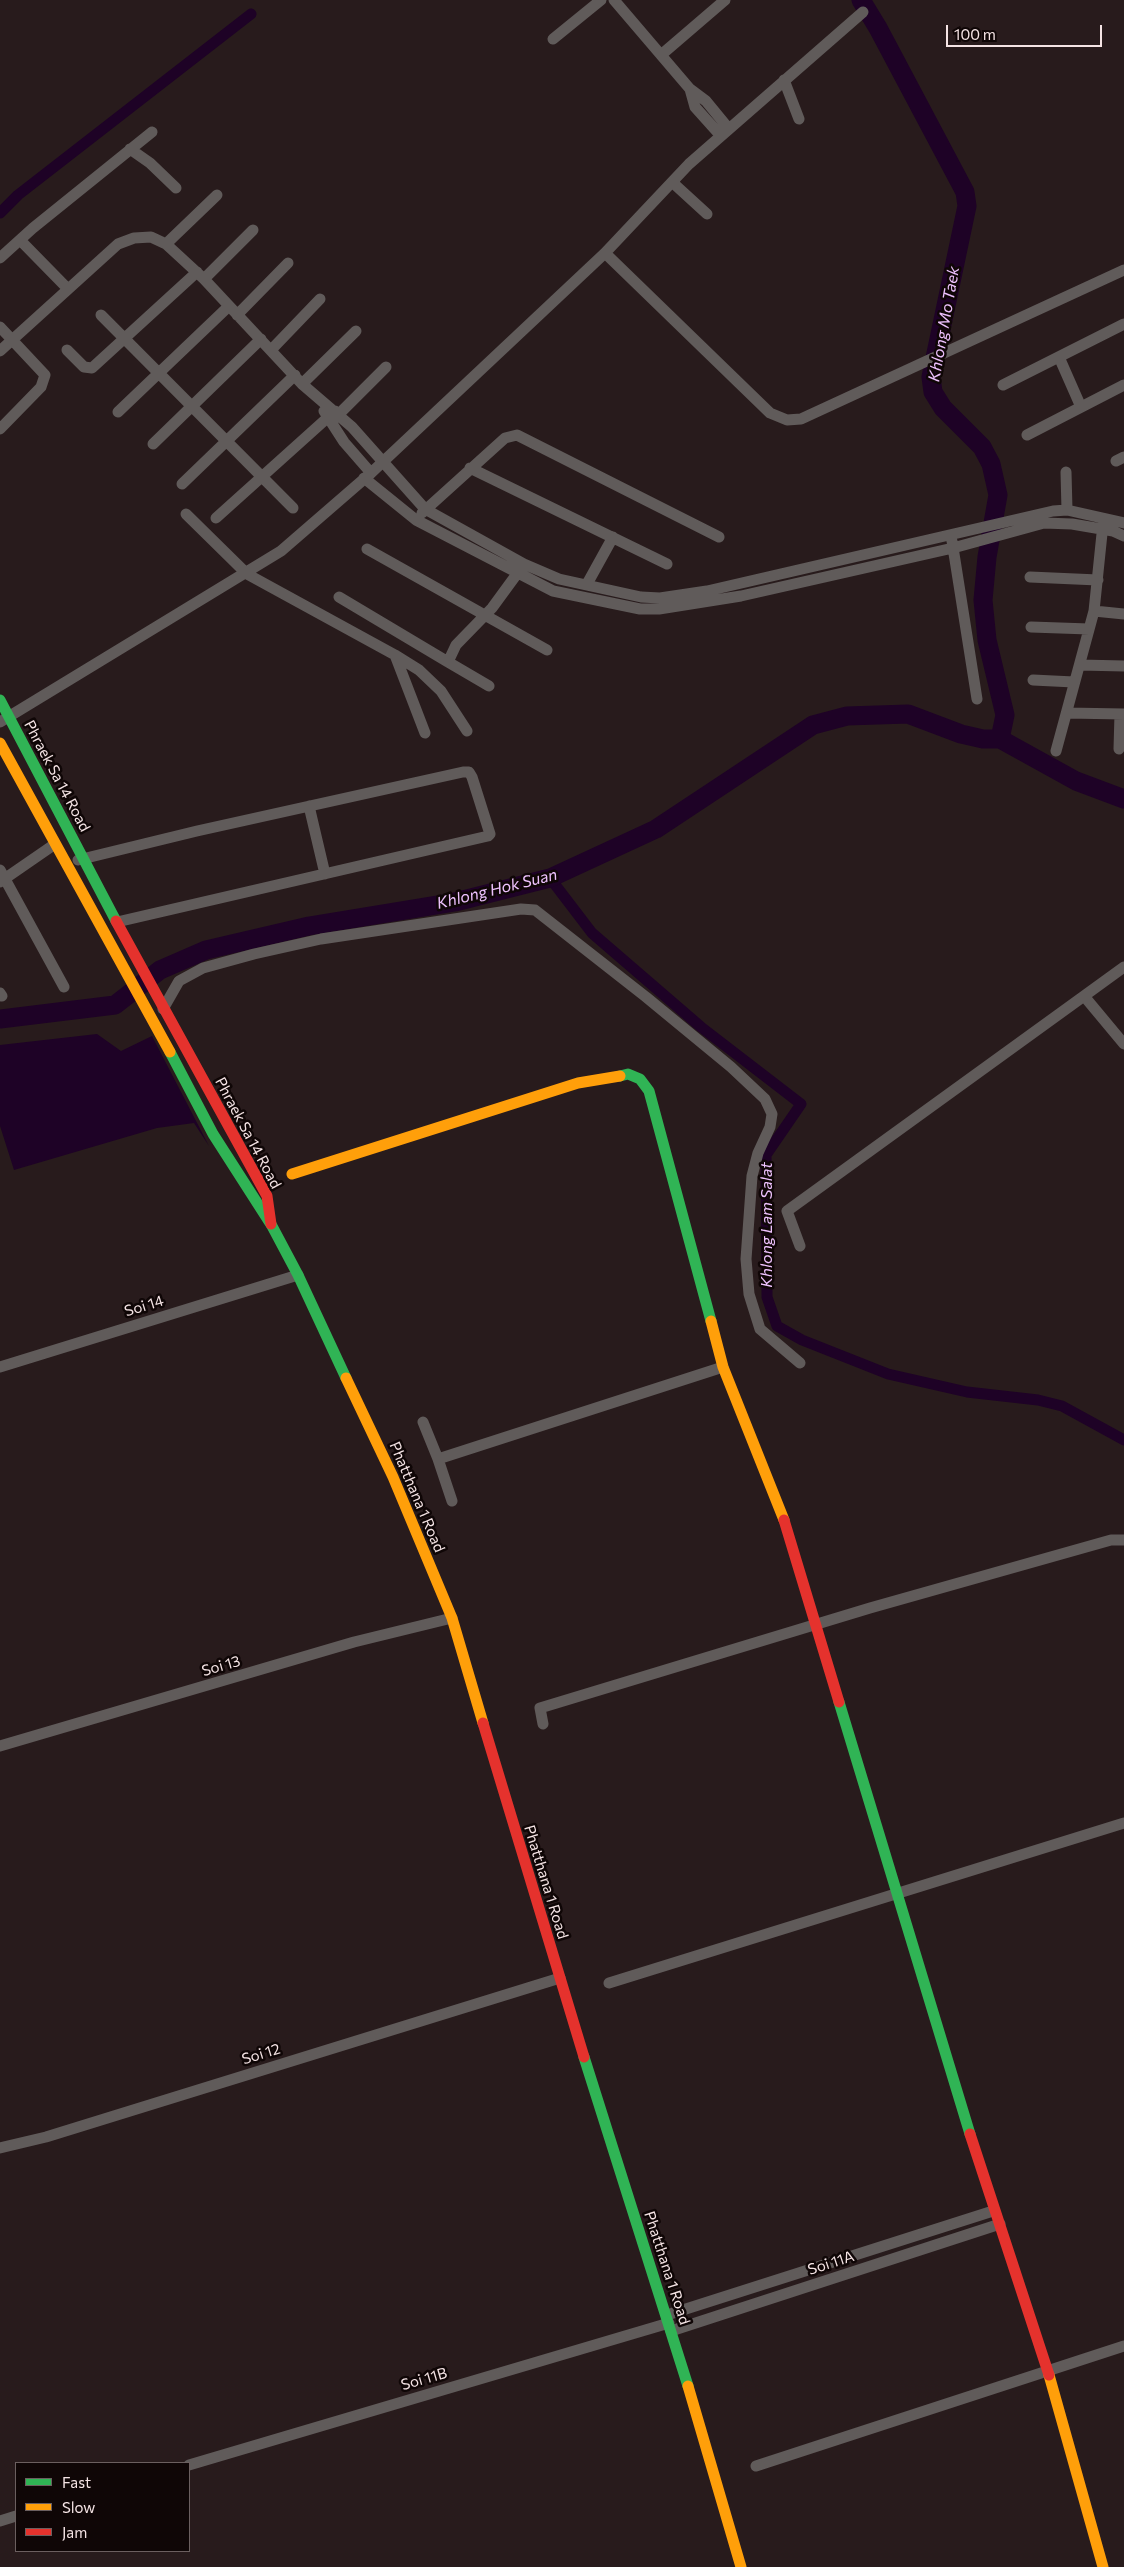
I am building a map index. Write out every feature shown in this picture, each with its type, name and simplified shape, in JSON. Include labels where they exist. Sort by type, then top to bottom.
[{"type":"main road","name":"Phraek Sa 14 Road","points":[[0,700],[4,719],[83,858],[137,962],[267,1196],[272,1226]]},
{"type":"main road","name":"Phraek Sa 14 Road","points":[[0,743],[147,1009],[213,1134],[272,1226]]},
{"type":"main road","points":[[292,1174],[574,1084],[628,1074],[640,1079],[649,1091],[723,1367],[780,1508],[895,1893],[993,2211],[1000,2224],[1047,2370],[1103,2567]]},
{"type":"main road","name":"Phatthana 1 Road","points":[[272,1226],[298,1275],[393,1477],[452,1618],[560,1978],[669,2323],[741,2567]]},
{"type":"street","points":[[553,39],[601,0]]},
{"type":"street","points":[[614,0],[690,89],[695,106],[725,132]]},
{"type":"street","points":[[661,55],[725,0]]},
{"type":"street","points":[[4,719],[247,574],[287,546],[382,463],[605,253],[672,182],[725,132],[863,12]]},
{"type":"street","points":[[784,80],[799,119]]},
{"type":"street","points":[[0,258],[152,132]]},
{"type":"street","points":[[130,149],[150,163],[176,188]]},
{"type":"street","points":[[672,182],[707,214]]},
{"type":"street","points":[[166,244],[217,195]]},
{"type":"street","points":[[67,350],[84,367],[92,368],[253,230]]},
{"type":"street","points":[[0,351],[118,244],[134,238],[151,237],[166,244],[201,275],[237,315],[262,338],[333,417],[382,463],[425,509],[566,595],[640,609],[659,609],[816,566],[1016,519],[1067,510],[1122,520]]},
{"type":"street","points":[[20,240],[68,289]]},
{"type":"street","points":[[605,253],[770,413],[787,420],[802,419],[1124,270]]},
{"type":"street","points":[[237,315],[288,263]]},
{"type":"street","points":[[272,349],[320,299]]},
{"type":"street","points":[[118,412],[229,306]]},
{"type":"street","points":[[101,315],[293,508]]},
{"type":"street","points":[[1003,385],[1124,324]]},
{"type":"street","points":[[0,327],[42,369],[45,381],[0,428]]},
{"type":"street","points":[[182,484],[226,442],[356,331]]},
{"type":"street","points":[[153,444],[262,338]]},
{"type":"street","points":[[1059,357],[1081,407]]},
{"type":"street","points":[[216,518],[261,477],[333,417],[386,367]]},
{"type":"street","points":[[1026,435],[1124,386]]},
{"type":"street","points":[[333,417],[367,476],[416,520],[521,568],[559,579],[641,597],[707,597],[820,578],[1058,522],[1103,530],[1124,536]]},
{"type":"street","points":[[416,520],[425,509],[505,438],[517,435],[719,537]]},
{"type":"street","points":[[470,468],[667,564]]},
{"type":"street","points":[[1066,472],[1067,510]]},
{"type":"street","points":[[186,514],[247,574],[419,670],[441,691],[467,732]]},
{"type":"street","points":[[1056,751],[1094,611],[1103,517]]},
{"type":"street","points":[[951,535],[977,699]]},
{"type":"street","points":[[587,584],[613,537]]},
{"type":"street","points":[[366,549],[547,650]]},
{"type":"street","points":[[816,566],[820,578]]},
{"type":"street","points":[[448,662],[456,645],[504,594],[521,568]]},
{"type":"street","points":[[1030,577],[1098,580]]},
{"type":"street","points":[[339,597],[489,686]]},
{"type":"street","points":[[1094,611],[1124,614]]},
{"type":"street","points":[[1031,627],[1089,629]]},
{"type":"street","points":[[395,655],[425,733]]},
{"type":"street","points":[[1080,664],[1124,666]]},
{"type":"street","points":[[1033,680],[1074,682]]},
{"type":"street","points":[[1067,713],[1122,714],[1119,749]]},
{"type":"street","points":[[66,865],[83,858],[469,772],[490,834],[484,838],[116,922]]},
{"type":"street","points":[[310,806],[325,874]]},
{"type":"street","points":[[55,844],[2,878],[64,987]]},
{"type":"street","points":[[161,1005],[179,981],[203,968],[254,954],[339,937],[521,909],[536,910],[731,1067],[765,1099],[772,1114],[770,1127],[758,1153],[752,1176],[746,1259],[748,1294],[760,1329],[800,1363]]},
{"type":"street","points":[[800,1246],[787,1211],[1124,967]]},
{"type":"street","points":[[1084,996],[1124,1044]]},
{"type":"street","name":"Soi 14","points":[[0,1367],[298,1275]]},
{"type":"street","points":[[438,1459],[723,1367]]},
{"type":"street","points":[[423,1422],[452,1501]]},
{"type":"street","points":[[540,1708],[815,1625],[1103,1542],[1124,1540]]},
{"type":"street","name":"Soi 13","points":[[0,1746],[354,1642],[452,1618]]},
{"type":"street","points":[[536,1697],[543,1724]]},
{"type":"street","points":[[609,1983],[1124,1823]]},
{"type":"street","name":"Soi 12","points":[[0,2148],[46,2137],[560,1978]]},
{"type":"street","points":[[669,2323],[840,2260],[993,2211]]},
{"type":"street","name":"Soi 11A","points":[[669,2323],[844,2275],[1000,2224]]},
{"type":"street","points":[[907,2239],[911,2253]]},
{"type":"street","points":[[840,2260],[844,2275]]},
{"type":"street","name":"Soi 11B","points":[[190,2465],[669,2323]]},
{"type":"street","points":[[756,2466],[1124,2346]]},
{"type":"street","points":[[0,2521],[15,2516]]},
{"type":"shaded area","points":[[97,1034],[121,1051],[152,1036],[209,1146],[194,1123],[157,1128],[14,1170],[0,1126],[0,1045]]},
{"type":"waterway","name":"Khlong Mo Taek","points":[[861,0],[878,28],[965,192],[967,206],[931,377],[933,392],[943,408],[982,447],[991,464],[998,495],[987,557],[983,600],[987,640],[1005,715],[1000,739]]},
{"type":"waterway","points":[[0,213],[18,195],[251,14]]},
{"type":"waterway","name":"Khlong Hok Suan","points":[[0,1019],[115,1005],[160,970],[206,950],[309,926],[455,902],[550,878],[656,829],[813,725],[847,716],[908,714],[961,734],[983,739],[1000,739],[1076,781],[1124,799]]},
{"type":"waterway","name":"Khlong Lam Salat","points":[[550,878],[592,933],[701,1027],[801,1104],[766,1155],[767,1297],[777,1326],[802,1340],[888,1374],[967,1392],[1038,1400],[1062,1406],[1124,1440]]},
{"type":"traffic: fast","points":[[0,700],[116,921]]},
{"type":"traffic: fast","points":[[170,1052],[213,1134],[272,1226],[298,1275],[346,1378]]},
{"type":"traffic: fast","points":[[620,1076],[628,1074],[640,1079],[649,1091],[711,1321]]},
{"type":"traffic: fast","points":[[839,1702],[970,2134]]},
{"type":"traffic: fast","points":[[584,2057],[688,2386]]},
{"type":"traffic: slow","points":[[0,743],[170,1052]]},
{"type":"traffic: slow","points":[[292,1174],[578,1083],[620,1076]]},
{"type":"traffic: slow","points":[[711,1321],[723,1367],[784,1520]]},
{"type":"traffic: slow","points":[[346,1378],[393,1477],[452,1618],[483,1723]]},
{"type":"traffic: slow","points":[[1049,2375],[1103,2567]]},
{"type":"traffic: slow","points":[[688,2386],[741,2567]]},
{"type":"traffic: jam","points":[[116,921],[267,1196],[271,1224]]},
{"type":"traffic: jam","points":[[784,1520],[839,1702]]},
{"type":"traffic: jam","points":[[483,1723],[584,2057]]},
{"type":"traffic: jam","points":[[970,2134],[1049,2375]]}]
